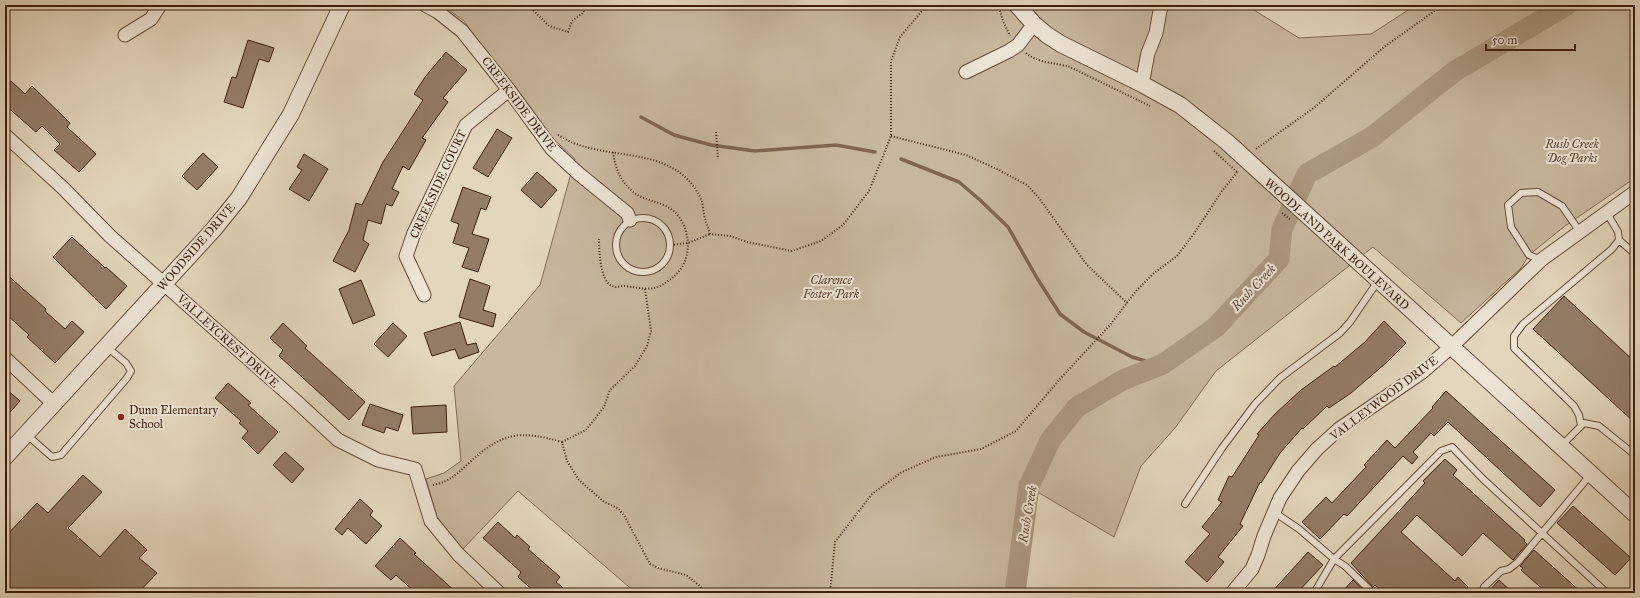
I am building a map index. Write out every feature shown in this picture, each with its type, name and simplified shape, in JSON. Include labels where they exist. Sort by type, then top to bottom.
[{"type":"street","points":[[125,35],[151,19],[160,5]]},
{"type":"street","name":"WOODSIDE DRIVE","points":[[5,457],[165,284],[214,229],[238,198],[291,114],[342,5]]},
{"type":"street","name":"CREEKSIDE DRIVE","points":[[425,5],[438,12],[462,31],[509,90],[552,149],[579,174],[627,213],[630,220]]},
{"type":"street","name":"WOODLAND PARK BOULEVARD","points":[[1017,5],[1034,24],[1061,44],[1142,84],[1180,105],[1227,142],[1247,167],[1345,251],[1635,514]]},
{"type":"street","points":[[1142,84],[1148,53],[1156,33],[1161,5]]},
{"type":"street","points":[[966,72],[1018,45],[1034,24]]},
{"type":"street","name":"CREEKSIDE COURT","points":[[424,295],[406,256],[414,232],[466,125],[509,90]]},
{"type":"street","name":"VALLEYCREST DRIVE","points":[[5,135],[63,188],[110,236],[338,440],[378,460],[416,469],[431,521],[458,554],[500,593]]},
{"type":"street","name":"VALLEYWOOD DRIVE","points":[[1232,593],[1252,569],[1280,498],[1298,470],[1317,449],[1339,430],[1421,373],[1451,347],[1540,260],[1635,192]]},
{"type":"street","points":[[5,358],[54,404]]},
{"type":"lane","points":[[1540,260],[1529,255],[1510,227],[1508,205],[1520,192],[1538,192],[1562,206],[1580,232]]},
{"type":"lane","points":[[1607,213],[1618,232],[1619,240],[1635,254]]},
{"type":"lane","points":[[644,217],[658,222],[668,233],[670,245],[667,258],[658,268],[644,272],[630,269],[620,259],[616,245],[619,230],[630,220],[644,217]]},
{"type":"lane","points":[[1581,426],[1579,416],[1574,406],[1514,348],[1514,336],[1523,324],[1612,249],[1619,240]]},
{"type":"lane","points":[[1185,504],[1222,448],[1255,404],[1280,378],[1340,333],[1350,322],[1378,281]]},
{"type":"lane","points":[[26,434],[52,456],[61,454],[127,378],[131,371],[126,363],[107,347]]},
{"type":"lane","points":[[1560,446],[1584,423],[1600,426],[1635,455]]},
{"type":"lane","points":[[1314,593],[1334,560],[1440,451],[1452,447],[1483,479],[1607,593]]},
{"type":"lane","points":[[1482,593],[1484,588],[1501,571],[1509,569],[1518,562],[1591,474]]},
{"type":"lane","points":[[1274,512],[1299,529],[1334,560],[1344,566],[1373,593]]},
{"type":"path","points":[[531,5],[532,9],[549,26],[568,32],[572,21],[584,12],[582,5]]},
{"type":"path","points":[[670,245],[688,243],[710,234],[730,236],[747,242],[792,251],[821,241],[843,225],[869,191],[892,136],[891,61],[900,37],[927,5]]},
{"type":"path","points":[[998,5],[1003,21],[1011,38],[1028,55],[1042,61],[1070,67],[1151,106]]},
{"type":"path","points":[[830,593],[835,542],[872,494],[902,472],[936,457],[981,449],[1016,431],[1110,325],[1136,291],[1154,273],[1177,256],[1193,235],[1222,191],[1247,167],[1254,150],[1315,107],[1384,47],[1443,5]]},
{"type":"path","points":[[716,132],[718,159]]},
{"type":"path","points":[[555,133],[571,142],[592,148],[657,161],[678,171],[694,185],[702,200],[704,215],[710,234]]},
{"type":"path","points":[[892,136],[966,155],[1027,185],[1040,198],[1087,264],[1127,303]]},
{"type":"path","points":[[1210,147],[1247,167]]},
{"type":"path","points":[[599,238],[603,276],[607,283],[614,287],[623,286],[645,289],[660,286],[673,278],[683,266],[688,252],[688,236],[682,222],[672,210],[659,202],[644,199],[632,191],[621,180],[615,166],[613,152]]},
{"type":"path","points":[[428,486],[450,480],[482,451],[498,440],[512,435],[545,437],[562,442],[586,430],[604,407],[610,390],[635,366],[647,346],[651,331],[645,289]]},
{"type":"path","points":[[562,442],[566,461],[579,480],[603,501],[619,509],[625,517],[650,564],[658,568],[686,575],[700,586],[705,593]]},
{"type":"green space","name":"Clarence Foster Park","points":[[442,5],[1246,5],[1299,38],[1371,34],[1416,5],[1635,5],[1635,178],[1565,226],[1529,255],[1521,268],[1461,323],[1373,247],[1216,371],[1175,428],[1141,466],[1114,537],[1029,487],[1015,593],[636,593],[518,491],[462,550],[437,517],[426,479],[444,473],[461,461],[454,386],[540,285],[575,159],[546,132],[507,84],[464,21]]},
{"type":"building","points":[[248,40],[274,48],[269,62],[259,59],[243,108],[224,102],[232,77],[236,78]]},
{"type":"building","points":[[446,52],[467,70],[443,98],[448,102],[422,138],[426,140],[409,170],[403,166],[392,189],[399,192],[392,206],[386,204],[381,224],[368,220],[363,240],[369,244],[355,272],[333,261],[349,230],[356,203],[362,205],[383,162],[423,100],[414,94],[425,77]]},
{"type":"building","points":[[11,81],[25,94],[32,86],[70,123],[67,127],[96,154],[79,172],[54,150],[60,144],[42,126],[36,132],[5,105],[5,88]]},
{"type":"building","points":[[497,129],[512,138],[488,177],[473,168]]},
{"type":"building","points":[[203,153],[218,167],[197,190],[182,176]]},
{"type":"building","points":[[304,154],[328,169],[309,201],[289,189],[302,170],[297,167]]},
{"type":"building","points":[[537,172],[557,190],[541,208],[521,190]]},
{"type":"building","points":[[463,187],[491,197],[486,210],[481,208],[472,234],[489,239],[478,272],[462,267],[469,248],[453,243],[459,224],[451,221]]},
{"type":"building","points":[[72,237],[127,286],[106,309],[53,257]]},
{"type":"building","points":[[5,273],[46,309],[45,311],[65,329],[72,321],[84,332],[55,363],[27,337],[29,335],[5,313]]},
{"type":"building","points":[[470,279],[490,286],[483,310],[496,314],[493,327],[459,317]]},
{"type":"building","points":[[361,280],[375,315],[353,324],[339,289]]},
{"type":"building","points":[[1564,296],[1635,362],[1635,423],[1533,329]]},
{"type":"building","points":[[1384,321],[1406,343],[1386,363],[1351,393],[1329,408],[1327,406],[1303,429],[1302,428],[1280,453],[1261,483],[1260,482],[1240,524],[1243,526],[1218,557],[1224,562],[1207,582],[1185,562],[1210,534],[1202,527],[1222,502],[1218,500],[1229,476],[1232,477],[1259,435],[1257,434],[1275,414],[1301,390],[1334,366],[1335,367],[1365,342]]},
{"type":"building","points":[[460,322],[467,345],[476,343],[479,352],[459,359],[455,349],[432,356],[424,333]]},
{"type":"building","points":[[283,323],[307,346],[305,348],[365,402],[349,420],[279,356],[283,350],[270,338]]},
{"type":"building","points":[[393,323],[407,336],[388,357],[374,344]]},
{"type":"building","points":[[228,383],[251,403],[248,405],[278,432],[258,454],[242,438],[248,431],[239,423],[241,421],[215,398]]},
{"type":"building","points":[[5,388],[20,401],[5,418]]},
{"type":"building","points":[[1446,391],[1555,490],[1540,507],[1448,422],[1434,436],[1431,433],[1413,452],[1418,457],[1412,464],[1403,456],[1347,516],[1344,514],[1320,539],[1302,522],[1326,497],[1332,503],[1366,467],[1364,465],[1387,440],[1395,448],[1433,408],[1432,407]]},
{"type":"building","points":[[370,404],[403,415],[398,431],[386,427],[384,433],[362,425]]},
{"type":"building","points":[[446,405],[447,432],[413,434],[411,407]]},
{"type":"building","points":[[285,452],[304,469],[292,483],[273,465]]},
{"type":"building","points":[[1445,459],[1457,470],[1453,475],[1525,540],[1524,541],[1527,544],[1513,560],[1483,533],[1462,556],[1417,515],[1401,532],[1455,581],[1458,577],[1468,587],[1462,593],[1384,593],[1375,585],[1373,587],[1351,563],[1425,483],[1423,481]]},
{"type":"building","points":[[83,475],[102,492],[68,528],[100,557],[125,529],[147,550],[139,558],[157,573],[138,593],[5,593],[5,537],[37,503],[48,513]]},
{"type":"building","points":[[360,499],[373,511],[370,515],[382,526],[366,544],[348,528],[342,535],[335,529]]},
{"type":"building","points":[[1573,506],[1631,558],[1615,575],[1557,523]]},
{"type":"building","points":[[498,522],[515,538],[517,535],[530,547],[528,549],[560,577],[556,582],[569,593],[536,593],[518,577],[521,572],[483,538]]},
{"type":"building","points":[[400,538],[416,553],[414,554],[457,593],[416,593],[396,575],[391,580],[375,566]]},
{"type":"building","points":[[1534,550],[1582,593],[1547,593],[1521,570],[1523,568],[1520,566]]},
{"type":"building","points":[[1308,552],[1323,565],[1297,593],[1271,593]]},
{"type":"building","points":[[1353,580],[1367,593],[1341,593]]},
{"type":"building","points":[[1499,580],[1513,593],[1487,593]]},
{"type":"waterway","name":"Rush Creek","points":[[1015,593],[1029,486],[1051,439],[1077,407],[1123,380],[1163,364],[1216,327],[1279,259],[1282,229],[1307,174],[1372,137],[1455,71],[1567,5]]},
{"type":"waterway","points":[[641,117],[674,135],[711,145],[755,151],[836,145],[875,152]]},
{"type":"waterway","points":[[901,159],[959,182],[1008,227],[1037,278],[1060,314],[1084,332],[1132,357],[1159,365]]},
{"type":"place","name":"Dunn Elementary School","points":[[121,417]]},
{"type":"park label","name":"Rush Creek Dog Parks","points":[[1572,151]]}]
